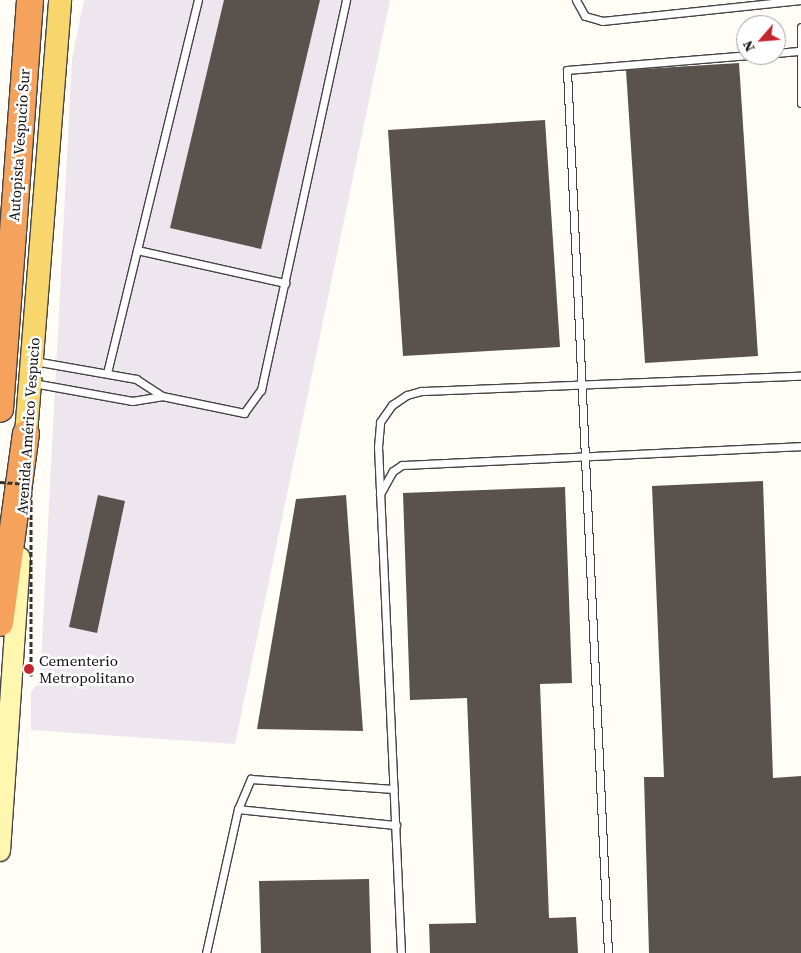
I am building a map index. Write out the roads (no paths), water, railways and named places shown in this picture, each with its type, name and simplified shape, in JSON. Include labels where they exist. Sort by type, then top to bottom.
[{"type":"highway","name":"Autopista Vespucio Sur","points":[[0,409],[30,0]]},
{"type":"highway","points":[[0,623],[26,434]]},
{"type":"main road","name":"Avenida Américo Vespucio","points":[[0,852],[14,675],[26,434],[61,6]]},
{"type":"lane","points":[[107,373],[198,0]]},
{"type":"lane","points":[[31,372],[132,401],[162,396],[244,412],[261,390],[346,0]]},
{"type":"lane","points":[[576,0],[585,16],[602,22],[801,0]]},
{"type":"lane","points":[[801,28],[801,103]]},
{"type":"lane","points":[[786,52],[800,51]]},
{"type":"lane","points":[[608,953],[567,70],[736,56]]},
{"type":"lane","points":[[137,250],[285,283]]},
{"type":"lane","points":[[31,372],[107,373],[136,379],[162,396]]},
{"type":"lane","points":[[401,953],[380,494],[380,422],[392,405],[407,395],[421,391],[801,376]]},
{"type":"lane","points":[[380,494],[393,472],[402,465],[801,446]]},
{"type":"lane","points":[[206,953],[238,808],[251,779],[394,788]]},
{"type":"lane","points":[[238,808],[396,825]]},
{"type":"place","name":"Cementerio Metropolitano","points":[[29,669]]}]
